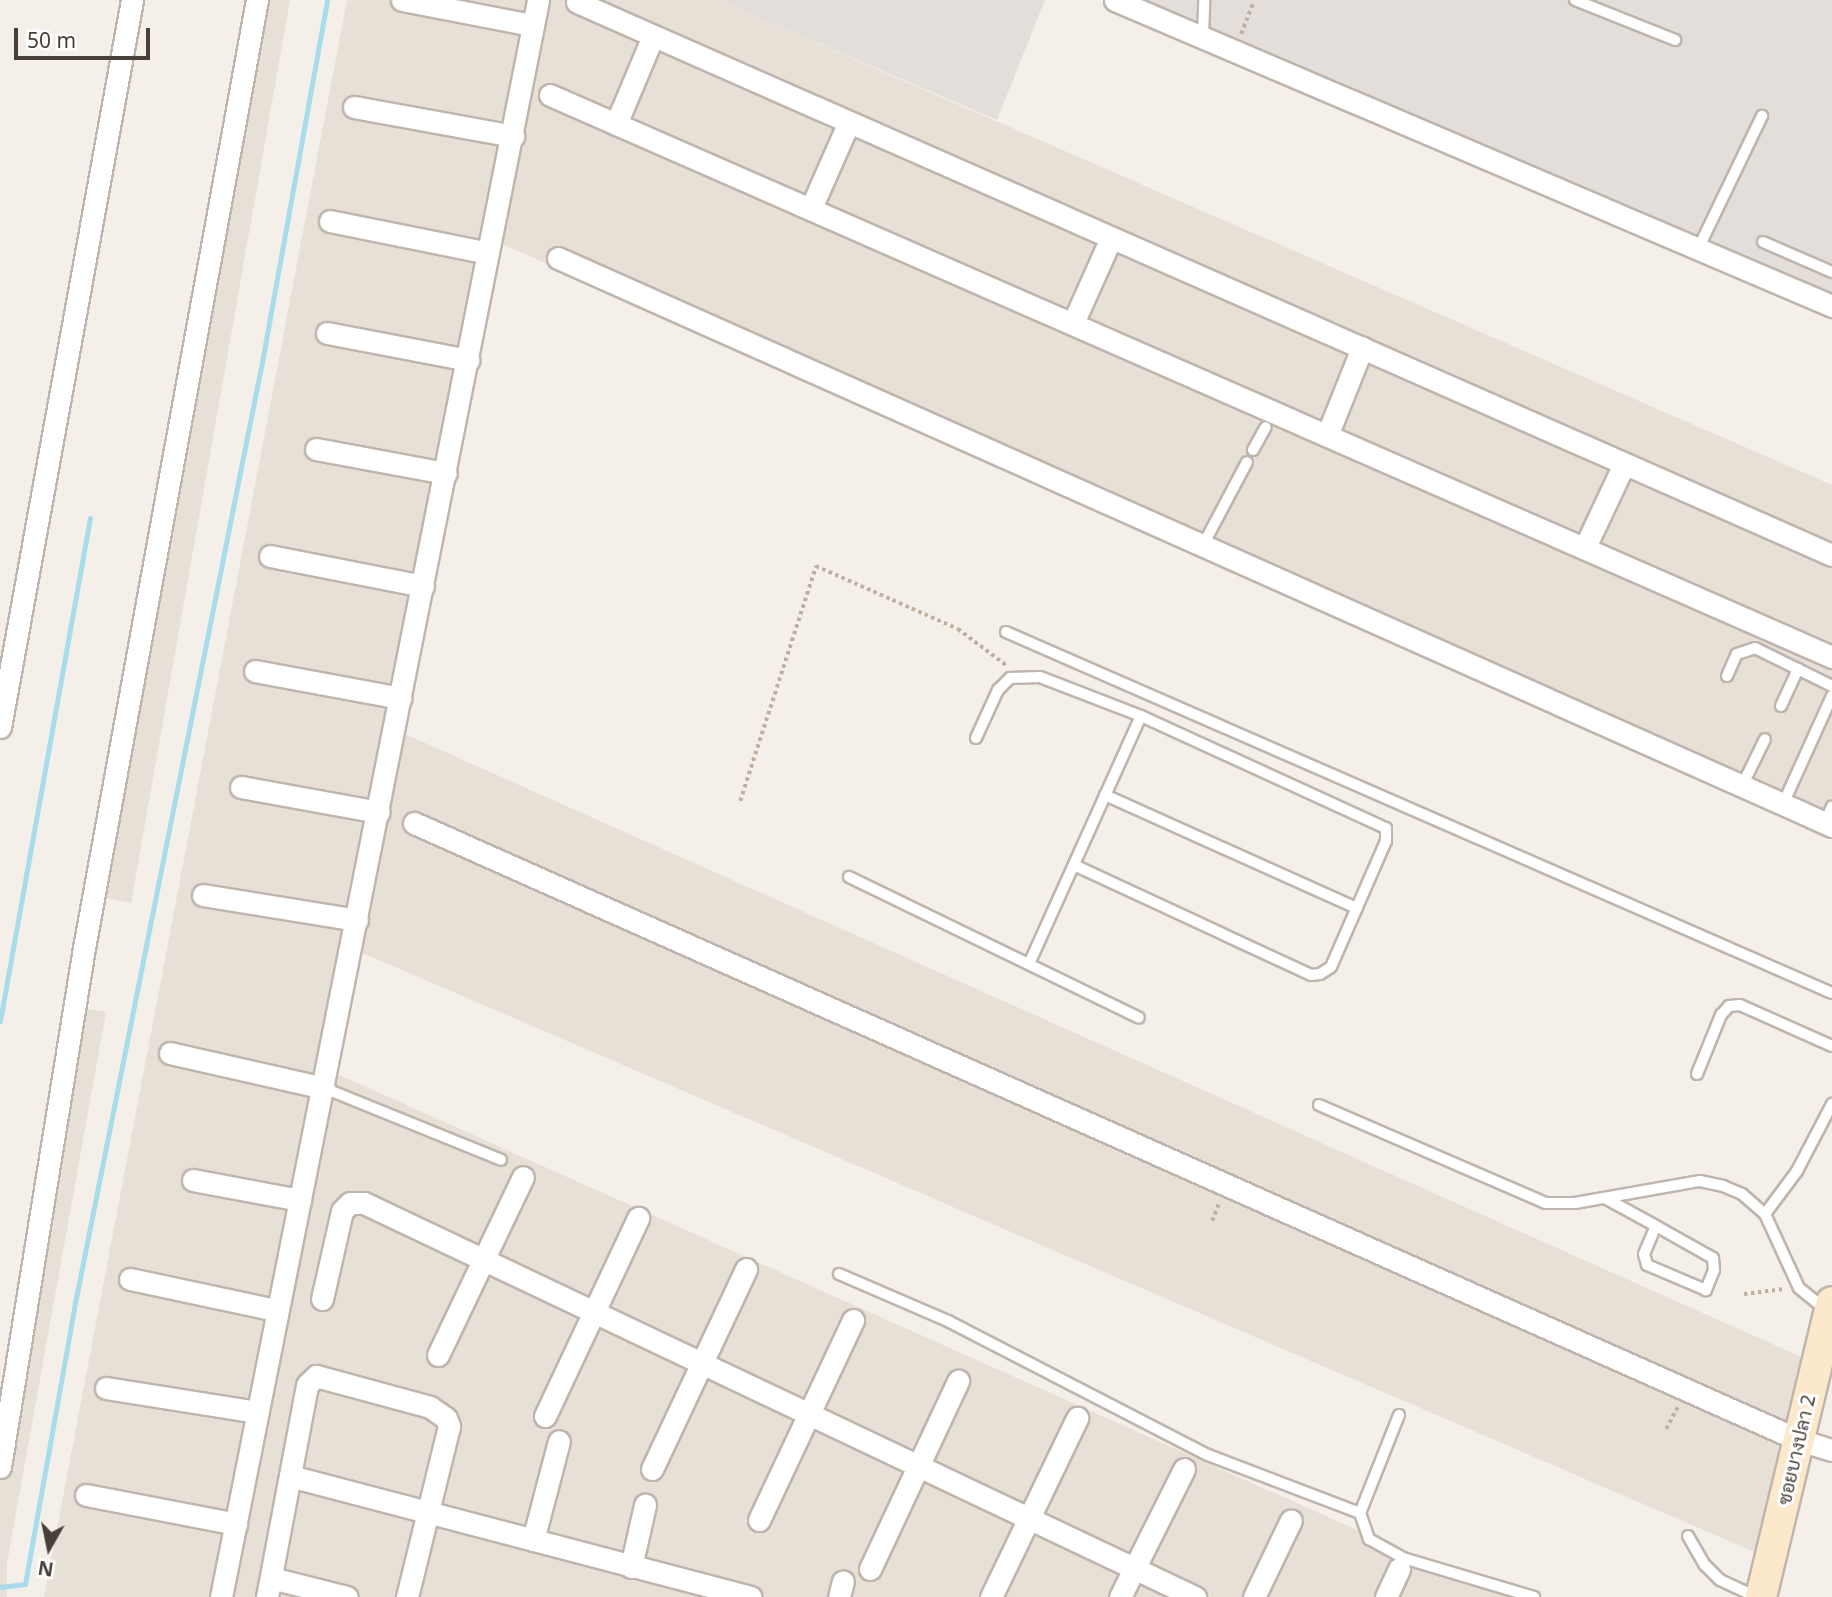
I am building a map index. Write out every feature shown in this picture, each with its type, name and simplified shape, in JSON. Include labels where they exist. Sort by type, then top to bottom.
[{"type":"street","points":[[0,727],[3,694],[132,0]]},
{"type":"street","points":[[0,1467],[84,948],[257,0]]},
{"type":"street","points":[[402,0],[532,25]]},
{"type":"street","points":[[222,1597],[276,1310],[324,1088],[538,0]]},
{"type":"street","points":[[1115,0],[1832,306]]},
{"type":"street","points":[[577,2],[1832,555]]},
{"type":"street","points":[[616,124],[653,36]]},
{"type":"street","points":[[551,95],[1328,433],[1832,657]]},
{"type":"street","points":[[354,107],[513,136]]},
{"type":"street","points":[[811,208],[849,122]]},
{"type":"street","points":[[330,221],[488,253]]},
{"type":"street","points":[[1073,323],[1111,237]]},
{"type":"street","points":[[558,258],[1742,786],[1783,804],[1830,818]]},
{"type":"street","points":[[327,333],[468,360]]},
{"type":"street","points":[[1328,433],[1362,348]]},
{"type":"street","points":[[316,449],[446,473]]},
{"type":"street","points":[[1585,547],[1624,464]]},
{"type":"street","points":[[270,556],[424,586]]},
{"type":"street","points":[[255,671],[401,698]]},
{"type":"street","points":[[241,787],[379,812]]},
{"type":"street","points":[[414,823],[1799,1440],[1832,1450]]},
{"type":"street","points":[[203,895],[357,920]]},
{"type":"street","points":[[170,1053],[324,1088]]},
{"type":"street","points":[[438,1356],[523,1177]]},
{"type":"street","points":[[193,1180],[300,1200]]},
{"type":"street","points":[[322,1300],[342,1211],[350,1203],[364,1203],[593,1314],[1195,1597]]},
{"type":"street","points":[[545,1416],[638,1218]]},
{"type":"street","points":[[652,1469],[746,1269]]},
{"type":"street","points":[[130,1279],[276,1310]]},
{"type":"street","name":"ซอยบางปลา 2","points":[[1761,1597],[1831,1308]]},
{"type":"street","points":[[759,1520],[853,1320]]},
{"type":"street","points":[[347,1597],[269,1588],[307,1385],[316,1377],[430,1407],[446,1418],[449,1426],[407,1597]]},
{"type":"street","points":[[870,1569],[958,1381]]},
{"type":"street","points":[[107,1388],[257,1412]]},
{"type":"street","points":[[991,1597],[1077,1418]]},
{"type":"street","points":[[533,1540],[559,1441]]},
{"type":"street","points":[[1120,1597],[1184,1469]]},
{"type":"street","points":[[290,1476],[750,1597]]},
{"type":"street","points":[[86,1495],[236,1524]]},
{"type":"street","points":[[631,1567],[645,1505]]},
{"type":"street","points":[[1254,1597],[1291,1520]]},
{"type":"street","points":[[1386,1597],[1399,1569]]},
{"type":"lane","points":[[1203,37],[1204,0]]},
{"type":"lane","points":[[1575,0],[1675,40]]},
{"type":"lane","points":[[1699,249],[1762,117]]},
{"type":"lane","points":[[1763,243],[1832,272]]},
{"type":"lane","points":[[1253,450],[1266,427]]},
{"type":"lane","points":[[1202,547],[1247,462]]},
{"type":"lane","points":[[1006,632],[1832,993]]},
{"type":"lane","points":[[1727,676],[1737,653],[1755,648],[1832,686]]},
{"type":"lane","points":[[1781,706],[1798,669]]},
{"type":"lane","points":[[976,738],[998,690],[1019,674],[1060,681],[1386,828],[1386,841],[1331,967],[1311,975],[1074,865]]},
{"type":"lane","points":[[1783,804],[1832,696]]},
{"type":"lane","points":[[1029,964],[1141,716]]},
{"type":"lane","points":[[1742,786],[1765,739]]},
{"type":"lane","points":[[1105,795],[1357,908]]},
{"type":"lane","points":[[849,877],[1139,1018]]},
{"type":"lane","points":[[1697,1074],[1721,1014],[1729,1006],[1740,1005],[1832,1046]]},
{"type":"lane","points":[[324,1088],[500,1160]]},
{"type":"lane","points":[[1319,1104],[1538,1201],[1559,1205],[1700,1181],[1742,1194],[1765,1214],[1799,1288],[1831,1308]]},
{"type":"lane","points":[[1765,1214],[1797,1171],[1832,1104]]},
{"type":"lane","points":[[1605,1198],[1656,1226],[1713,1258],[1714,1270],[1706,1290],[1647,1265],[1644,1254],[1656,1226]]},
{"type":"lane","points":[[839,1274],[948,1321],[1208,1455],[1360,1513]]},
{"type":"lane","points":[[1399,1415],[1360,1513],[1368,1539],[1381,1548],[1534,1597]]},
{"type":"lane","points":[[1688,1536],[1705,1565],[1720,1580],[1756,1597]]},
{"type":"path","points":[[1234,51],[1253,3]]},
{"type":"path","points":[[740,801],[816,566],[958,629],[1019,674]]},
{"type":"path","points":[[1744,1294],[1799,1288]]},
{"type":"path","points":[[1666,1429],[1686,1390]]},
{"type":"shaded area","points":[[257,0],[290,0],[131,903],[94,896]]},
{"type":"shaded area","points":[[347,0],[718,0],[1832,485],[1832,830],[495,241],[396,730],[1817,1364],[1771,1559],[351,948],[328,1070],[1507,1597],[44,1597]]},
{"type":"shaded area","points":[[718,0],[1045,0],[997,120]]},
{"type":"shaded area","points":[[1113,0],[1832,0],[1832,314]]},
{"type":"shaded area","points":[[74,1007],[106,1012],[7,1563],[7,1597],[0,1597],[0,1413]]},
{"type":"waterway","points":[[0,1587],[25,1584],[74,1308],[262,362],[327,0]]},
{"type":"waterway","points":[[0,1021],[90,518]]}]
